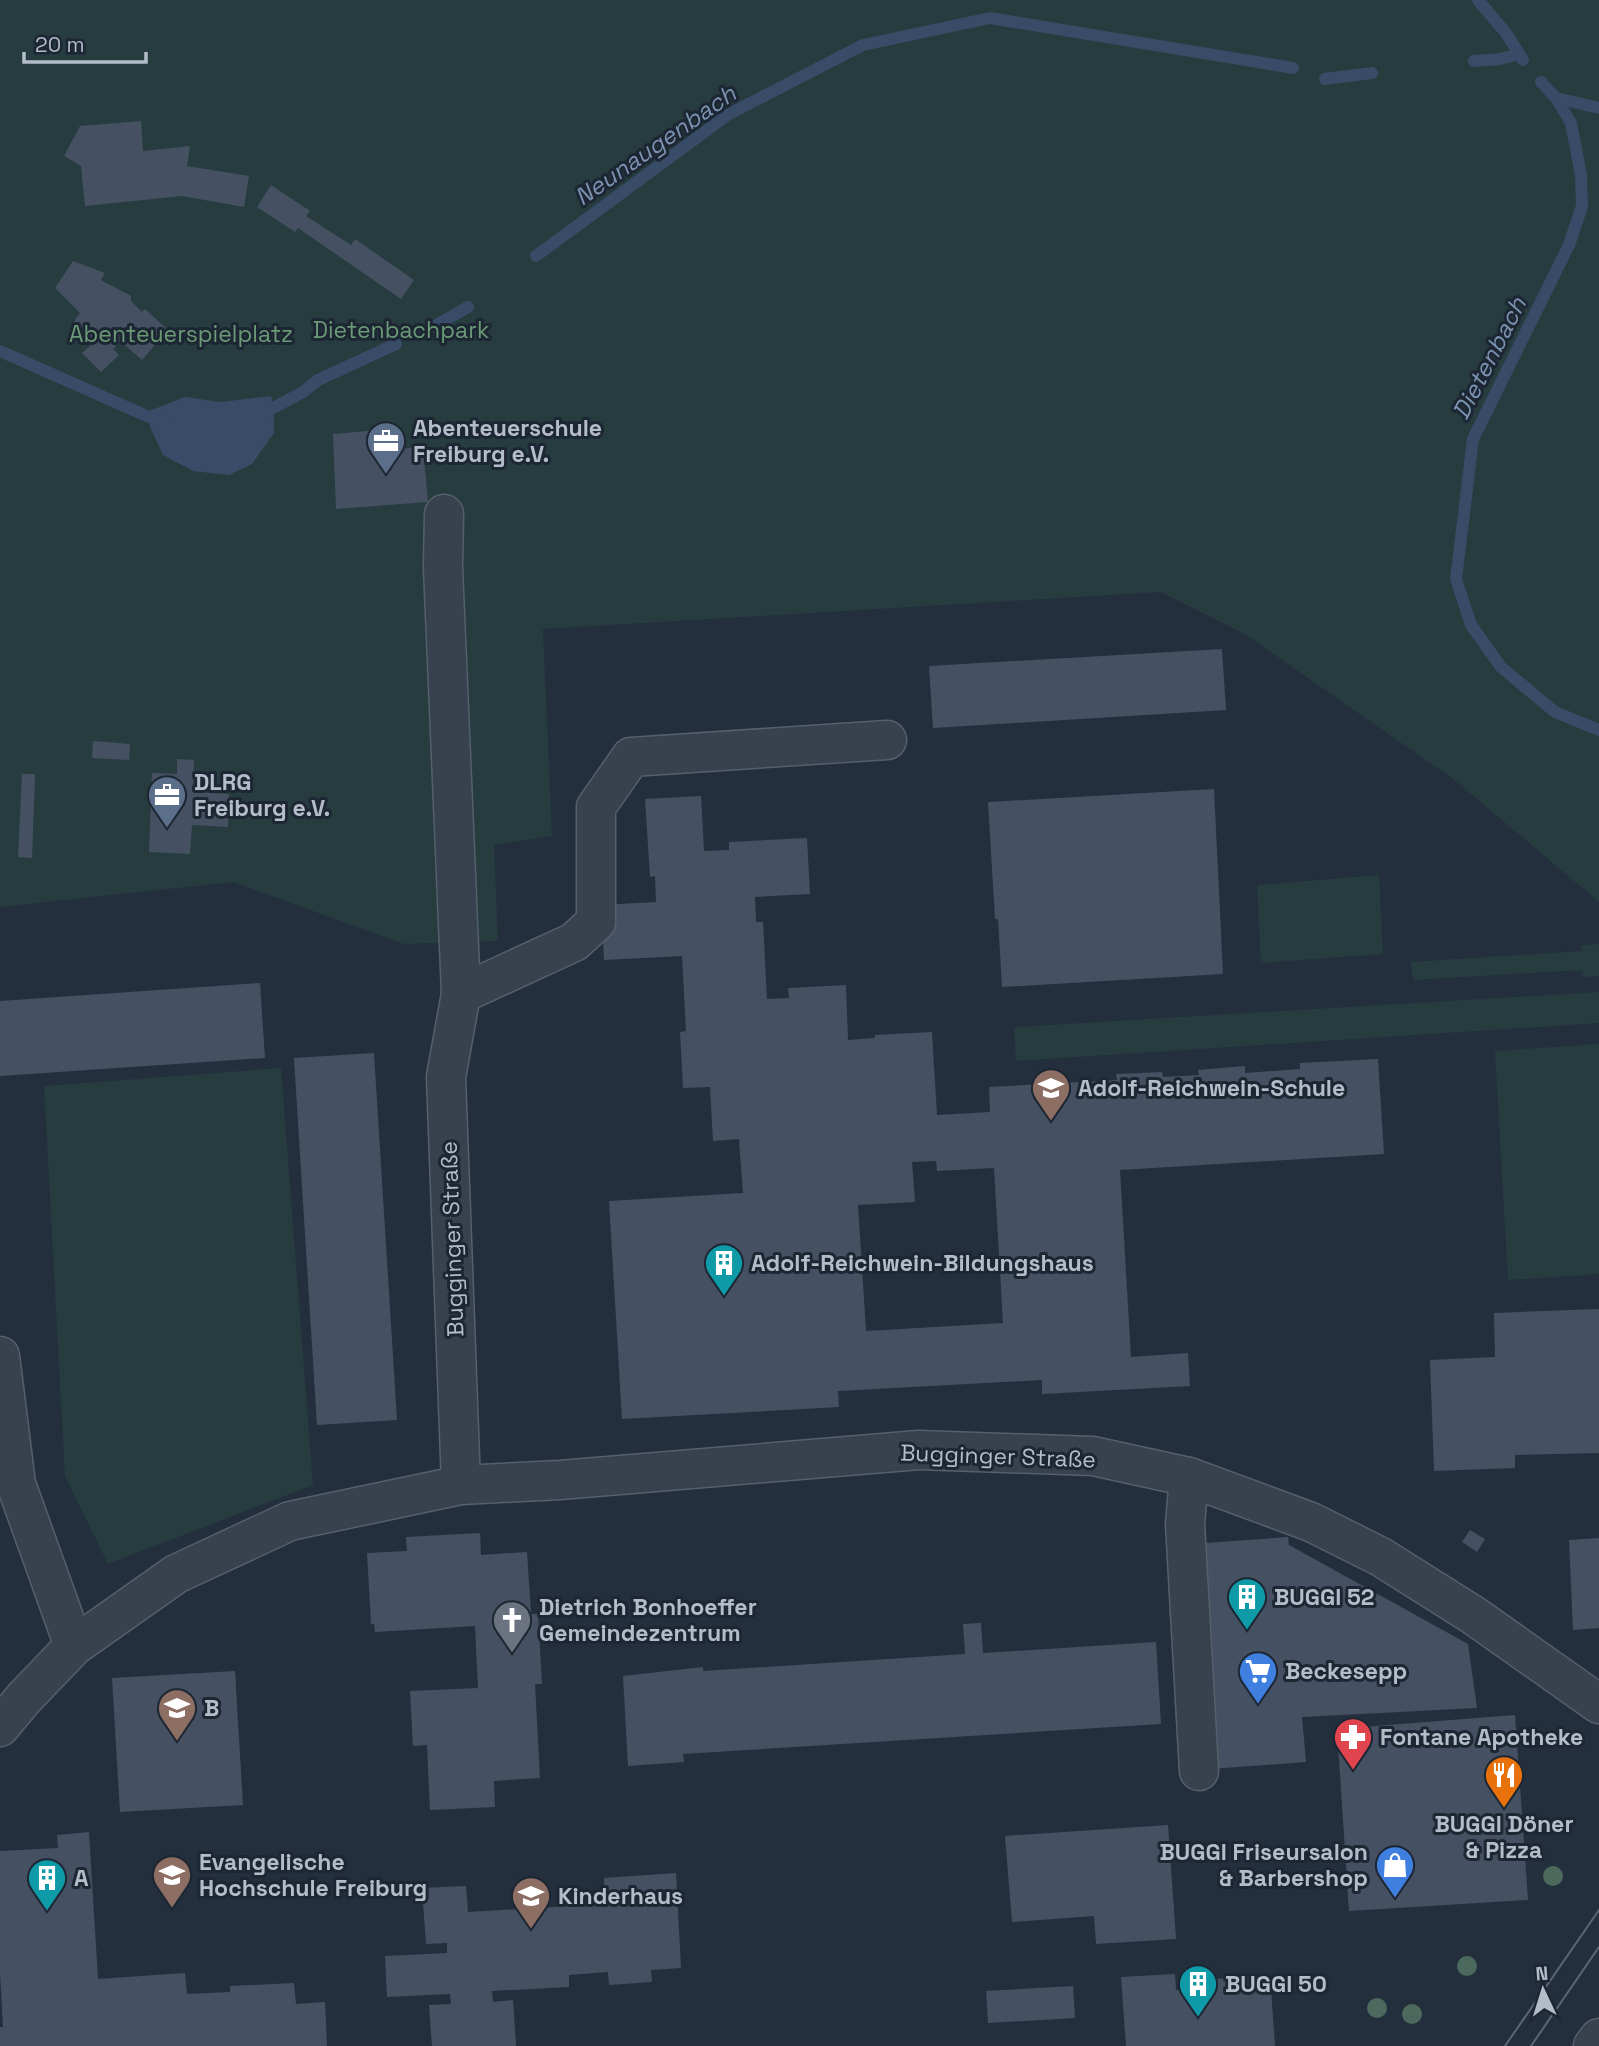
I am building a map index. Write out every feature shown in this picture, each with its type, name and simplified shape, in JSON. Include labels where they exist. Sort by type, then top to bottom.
[{"type":"street","name":"Bugginger Straße","points":[[444,514],[442,541],[461,994],[446,1077],[461,1485]]},
{"type":"street","points":[[461,994],[574,942],[596,922],[596,807],[631,757],[887,740]]},
{"type":"street","points":[[0,1356],[16,1484],[74,1646]]},
{"type":"street","name":"Bugginger Straße","points":[[0,1727],[74,1646],[176,1574],[290,1521],[461,1485],[560,1480],[919,1450],[1093,1456],[1189,1478],[1311,1522],[1381,1557],[1473,1615],[1599,1703]]},
{"type":"street","points":[[1189,1478],[1185,1524],[1199,1771]]},
{"type":"street","points":[[1593,2046],[1599,2038]]},
{"type":"green space","name":"Dietenbachpark","points":[[0,0],[1599,0],[1599,902],[1453,779],[1245,634],[1161,592],[543,629],[552,836],[494,845],[498,941],[404,944],[233,882],[0,907]]},
{"type":"green space","points":[[1379,875],[1383,954],[1261,963],[1257,885]]},
{"type":"green space","points":[[1599,944],[1599,976],[1583,977],[1582,970],[1413,980],[1411,962],[1582,951],[1582,945]]},
{"type":"green space","points":[[1599,992],[1599,1023],[1016,1061],[1014,1027]]},
{"type":"green space","points":[[1599,1044],[1599,1274],[1508,1280],[1495,1051]]},
{"type":"green space","points":[[281,1068],[313,1485],[108,1564],[65,1476],[44,1086]]},
{"type":"water","points":[[271,396],[274,433],[252,464],[229,475],[193,471],[163,455],[150,427],[149,411],[185,397],[221,402]]},
{"type":"building","points":[[141,121],[143,151],[190,146],[187,166],[249,176],[244,207],[182,196],[85,206],[81,166],[64,156],[80,126]]},
{"type":"building","points":[[271,185],[310,211],[306,216],[351,245],[355,239],[414,280],[401,299],[298,228],[295,232],[257,207]]},
{"type":"building","points":[[73,261],[105,273],[101,280],[131,296],[131,301],[142,312],[145,309],[168,330],[142,360],[120,341],[113,349],[119,355],[101,372],[82,353],[91,345],[71,326],[80,313],[55,288]]},
{"type":"building","points":[[379,430],[381,450],[423,447],[428,502],[336,509],[333,434]]},
{"type":"building","points":[[1222,649],[1226,710],[933,728],[929,666]]},
{"type":"building","points":[[93,741],[130,744],[129,760],[92,758]]},
{"type":"building","points":[[177,759],[194,760],[193,792],[229,794],[228,827],[192,825],[190,854],[149,852],[152,773],[177,774]]},
{"type":"building","points":[[22,774],[35,774],[32,858],[18,857]]},
{"type":"building","points":[[1214,789],[1223,974],[1002,987],[988,802]]},
{"type":"building","points":[[701,796],[704,851],[729,850],[729,842],[807,838],[810,894],[755,897],[756,922],[763,922],[767,999],[789,998],[788,988],[846,985],[848,1040],[875,1038],[875,1035],[932,1032],[937,1115],[990,1112],[989,1087],[1117,1080],[1116,1074],[1162,1072],[1163,1077],[1199,1075],[1198,1070],[1245,1066],[1245,1073],[1300,1069],[1300,1063],[1378,1059],[1384,1154],[1120,1170],[1131,1357],[1188,1353],[1190,1386],[1042,1394],[1042,1380],[838,1391],[839,1407],[622,1419],[609,1201],[743,1193],[739,1139],[713,1141],[710,1087],[683,1088],[680,1032],[686,1031],[682,956],[604,960],[601,905],[656,902],[655,876],[650,877],[645,799]],"holes":[[[936,1161],[937,1171],[994,1168],[1003,1323],[866,1331],[858,1205],[915,1202],[912,1162]]]},
{"type":"building","points":[[260,983],[265,1058],[0,1076],[0,1001]]},
{"type":"building","points":[[374,1053],[397,1420],[317,1425],[294,1058]]},
{"type":"building","points":[[1599,1309],[1599,1453],[1515,1455],[1515,1468],[1434,1471],[1430,1360],[1495,1357],[1494,1313]]},
{"type":"building","points":[[1470,1530],[1485,1539],[1477,1552],[1462,1542]]},
{"type":"building","name":"Dietrich Bonhoeffer Gemeindezentrum","points":[[480,1533],[481,1555],[527,1552],[531,1614],[538,1614],[542,1684],[535,1684],[540,1778],[494,1781],[495,1807],[430,1810],[427,1745],[413,1746],[410,1691],[478,1688],[475,1626],[375,1632],[374,1624],[371,1624],[367,1553],[407,1551],[406,1537]]},
{"type":"building","points":[[1288,1537],[1289,1545],[1468,1644],[1477,1708],[1302,1717],[1306,1762],[1210,1769],[1192,1544]]},
{"type":"building","points":[[1599,1538],[1599,1628],[1573,1630],[1569,1540]]},
{"type":"building","points":[[981,1623],[983,1653],[1156,1642],[1161,1724],[683,1754],[684,1762],[628,1766],[623,1676],[703,1667],[703,1671],[965,1654],[963,1624]]},
{"type":"building","name":"B","points":[[235,1671],[243,1805],[120,1812],[112,1678]]},
{"type":"building","points":[[1515,1715],[1528,1900],[1349,1911],[1337,1729]]},
{"type":"building","points":[[1168,1825],[1176,1939],[1096,1944],[1094,1916],[1012,1922],[1005,1836]]},
{"type":"building","name":"A","points":[[89,1832],[98,1979],[185,1973],[187,1994],[230,1992],[230,1986],[294,1983],[296,2004],[325,2002],[327,2046],[0,2046],[0,2027],[3,2027],[0,1851],[58,1848],[57,1835]]},
{"type":"building","points":[[676,1873],[681,1968],[651,1970],[652,1982],[609,1985],[608,1972],[569,1975],[569,1987],[492,1991],[493,2002],[513,2000],[516,2046],[432,2046],[429,2005],[451,2004],[450,1994],[387,1997],[385,1956],[447,1953],[447,1943],[426,1944],[422,1888],[466,1886],[468,1912],[605,1904],[604,1878]]},
{"type":"building","name":"BUGGI 50","points":[[1175,1974],[1176,1990],[1215,1987],[1214,1979],[1270,1975],[1275,2046],[1126,2046],[1121,1977]]},
{"type":"building","points":[[1073,1986],[1075,2018],[988,2023],[986,1991]]},
{"type":"waterway","name":"Dietenbach","points":[[1478,0],[1506,33],[1523,60]]},
{"type":"waterway","name":"Neunaugenbach","points":[[536,256],[729,114],[863,45],[990,18],[1293,68]]},
{"type":"waterway","name":"Neunaugenbach","points":[[1474,61],[1519,54]]},
{"type":"waterway","name":"Neunaugenbach","points":[[1325,79],[1372,73]]},
{"type":"waterway","name":"Dietenbach","points":[[1541,82],[1556,98],[1571,123],[1581,175],[1582,206],[1569,245],[1473,439],[1456,579],[1471,625],[1501,667],[1555,712],[1599,730]]},
{"type":"waterway","points":[[1556,98],[1599,108]]},
{"type":"waterway","name":"Neunaugenbach","points":[[433,327],[468,307]]},
{"type":"waterway","name":"Neunaugenbach","points":[[260,415],[303,392],[318,380],[396,344]]},
{"type":"waterway","name":"Neunaugenbach","points":[[0,351],[149,417],[164,421]]},
{"type":"tram line","points":[[1505,2046],[1599,1910]]},
{"type":"tram line","points":[[1531,2046],[1599,1947]]},
{"type":"place","name":"Abenteuerschule Freiburg e.V.","points":[[386,475]]},
{"type":"place","name":"DLRG Freiburg e.V.","points":[[167,829]]},
{"type":"place","name":"Adolf-Reichwein-Schule","points":[[1051,1122]]},
{"type":"place","name":"Adolf-Reichwein-Bildungshaus","points":[[724,1297]]},
{"type":"place","name":"BUGGI 52","points":[[1247,1631]]},
{"type":"place","name":"Dietrich Bonhoeffer Gemeindezentrum","points":[[512,1654]]},
{"type":"place","name":"Beckesepp","points":[[1258,1705]]},
{"type":"place","name":"B","points":[[177,1742]]},
{"type":"place","name":"Fontane Apotheke","points":[[1353,1771]]},
{"type":"place","name":"BUGGI Döner & Pizza","points":[[1504,1809]]},
{"type":"place","name":"BUGGI Friseursalon & Barbershop","points":[[1395,1899]]},
{"type":"place","name":"Evangelische Hochschule Freiburg","points":[[172,1909]]},
{"type":"place","name":"A","points":[[47,1912]]},
{"type":"place","name":"Kinderhaus","points":[[531,1930]]},
{"type":"place","name":"BUGGI 50","points":[[1198,2018]]},
{"type":"park label","name":"Abenteuerspielplatz","points":[[181,334]]}]
